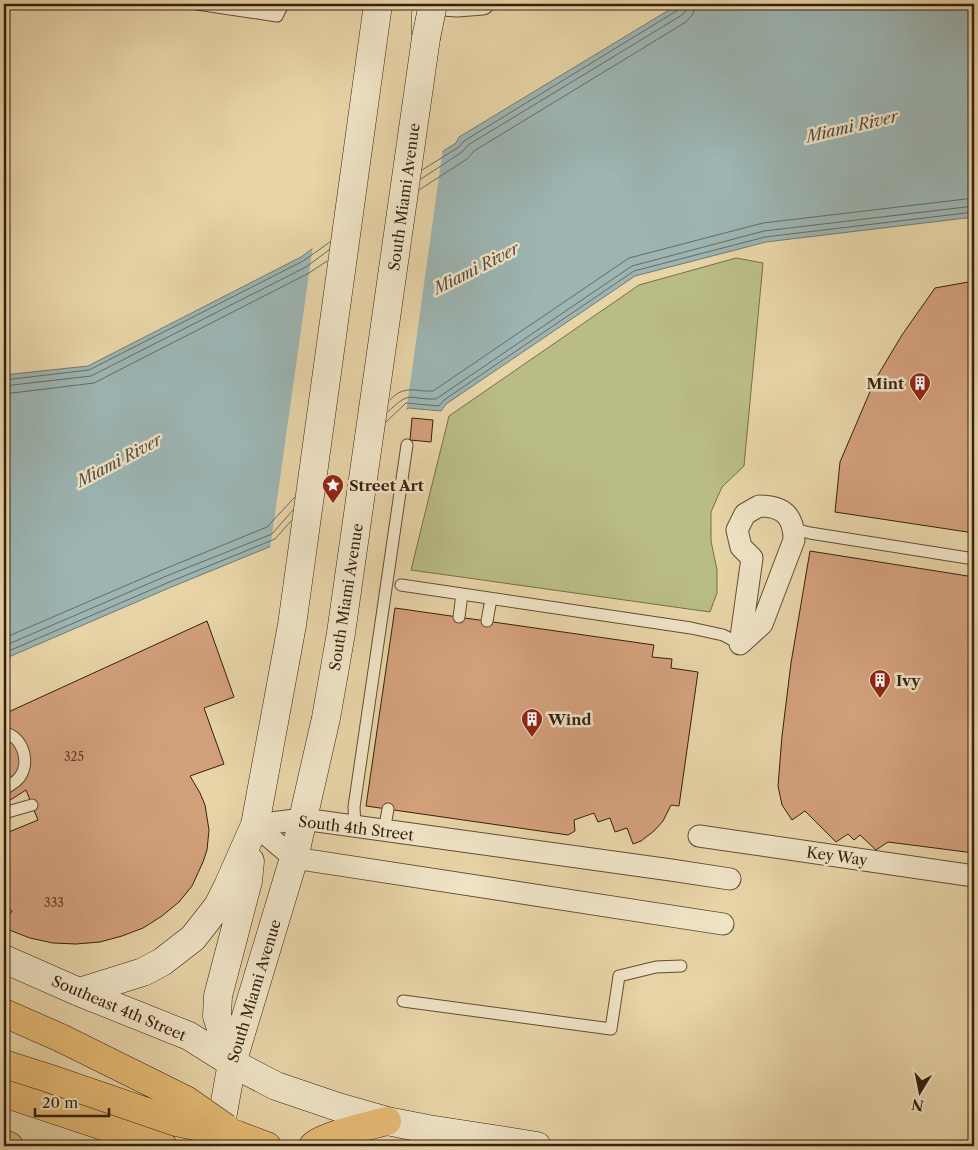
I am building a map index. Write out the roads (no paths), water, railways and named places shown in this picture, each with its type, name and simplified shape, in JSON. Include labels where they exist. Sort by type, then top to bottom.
[{"type":"highway","points":[[4,1013],[62,1038],[186,1100],[226,1140]]},
{"type":"highway","points":[[4,1064],[226,1140],[267,1146]]},
{"type":"highway","points":[[4,1093],[162,1146]]},
{"type":"highway","points":[[313,1146],[316,1143],[336,1136],[387,1121]]},
{"type":"highway","points":[[4,1144],[8,1146]]},
{"type":"main road","points":[[232,1063],[217,1016],[218,996],[248,881],[254,825],[292,625],[378,4]]},
{"type":"main road","name":"South Miami Avenue","points":[[426,4],[426,38]]},
{"type":"main road","name":"South Miami Avenue","points":[[226,1140],[232,1063],[294,858],[321,746],[342,633],[432,4]]},
{"type":"main road","points":[[79,992],[143,972],[162,962],[193,938],[218,906],[254,825]]},
{"type":"main road","name":"Southeast 4th Street","points":[[4,959],[188,1036],[232,1063],[276,1086],[387,1121],[537,1146]]},
{"type":"street","points":[[432,4],[457,6],[483,4]]},
{"type":"street","points":[[759,506],[774,506],[785,513],[794,529],[794,540],[762,624],[740,644],[752,558],[740,547],[737,530],[745,514],[759,506]]},
{"type":"street","name":"South 4th Street","points":[[254,825],[303,820],[730,879]]},
{"type":"street","points":[[254,825],[294,858],[723,924]]},
{"type":"street","name":"Key Way","points":[[699,836],[974,876]]},
{"type":"lane","points":[[197,4],[277,16],[283,4]]},
{"type":"lane","points":[[355,827],[354,807],[407,445]]},
{"type":"lane","points":[[794,529],[974,559]]},
{"type":"lane","points":[[401,585],[691,628],[723,635],[740,644]]},
{"type":"lane","points":[[459,617],[462,594]]},
{"type":"lane","points":[[487,621],[491,599]]},
{"type":"lane","points":[[4,733],[9,734],[18,741],[24,754],[25,767],[19,779],[4,788]]},
{"type":"lane","points":[[4,813],[32,805]]},
{"type":"lane","points":[[384,831],[388,809]]},
{"type":"lane","points":[[403,1001],[611,1029],[619,976],[656,967],[681,966]]},
{"type":"water","name":"Miami River","points":[[679,4],[974,4],[974,217],[766,242],[635,276],[446,404],[441,411],[408,408],[338,476],[279,543],[4,659],[4,375],[88,366],[301,257],[375,203],[415,169],[456,143],[459,137]]},
{"type":"place","name":"Mint","points":[[920,402]]},
{"type":"place","name":"Street Art","points":[[333,504]]},
{"type":"place","name":"Ivy","points":[[880,699]]},
{"type":"place","name":"Wind","points":[[532,738]]}]
